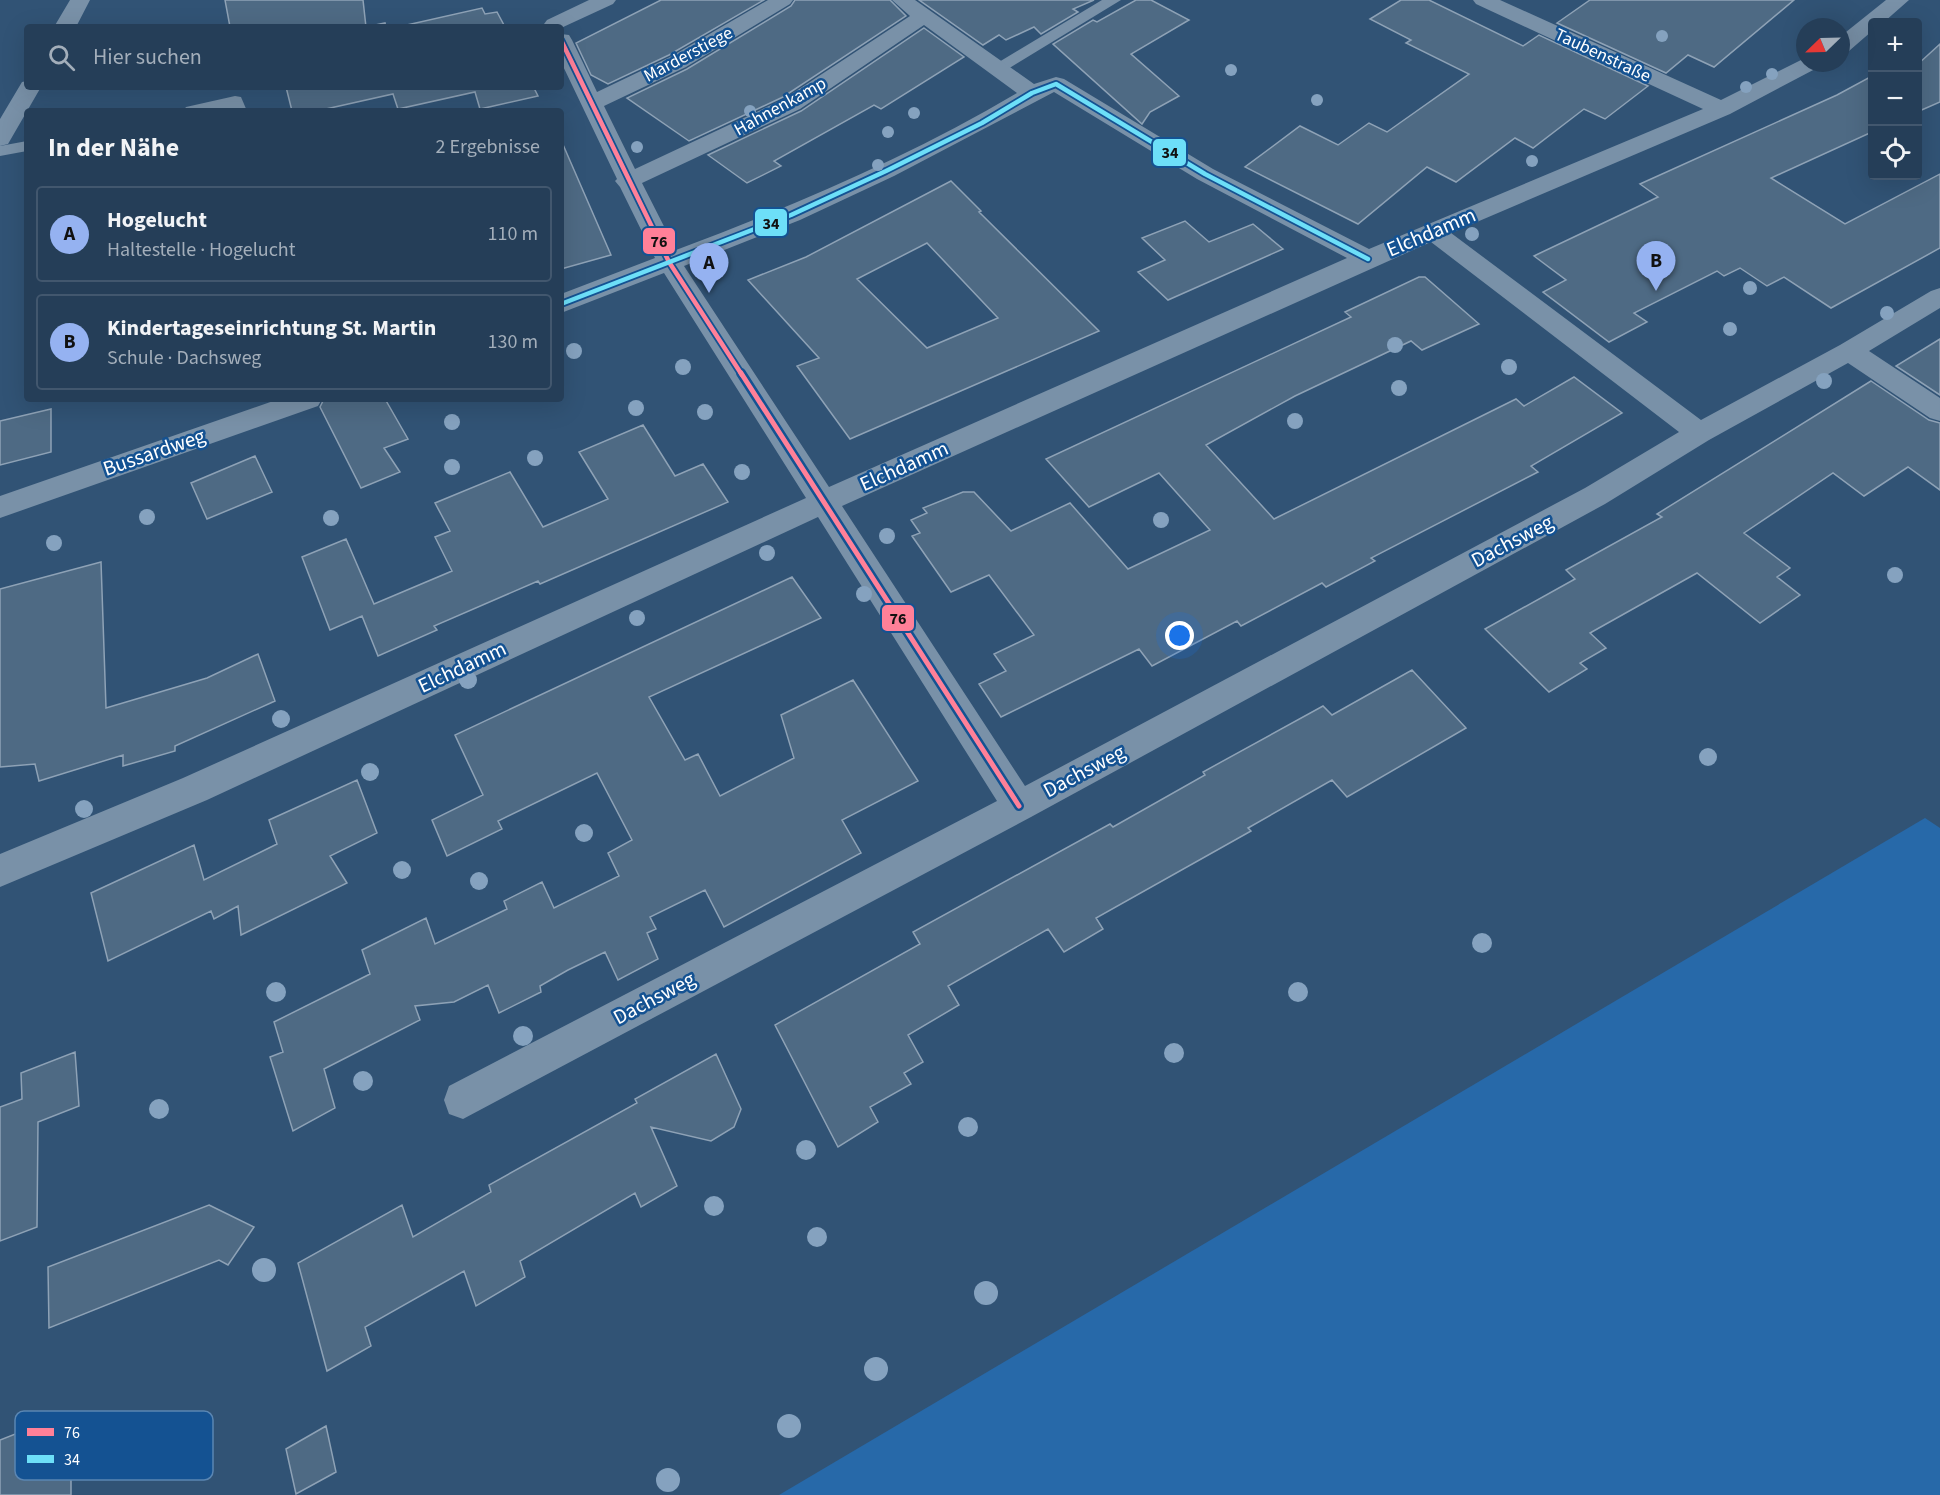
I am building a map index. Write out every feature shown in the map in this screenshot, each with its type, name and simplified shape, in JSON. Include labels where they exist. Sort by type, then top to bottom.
[{"type":"street","points":[[67,24],[80,0]]},
{"type":"street","points":[[556,24],[606,0]]},
{"type":"street","name":"Marderstiege","points":[[590,104],[678,62],[783,0]]},
{"type":"street","points":[[902,0],[1032,93]]},
{"type":"street","name":"Taubenstraße","points":[[1483,0],[1722,109]]},
{"type":"street","points":[[1850,39],[1899,0]]},
{"type":"street","name":"Hahnenkamp","points":[[627,181],[713,143],[792,104],[924,16]]},
{"type":"street","points":[[564,47],[627,181],[669,262],[1019,806]]},
{"type":"street","name":"Elchdamm","points":[[0,871],[195,789],[824,501],[1368,259],[1722,109],[1796,70]]},
{"type":"street","points":[[564,303],[791,215],[982,123],[1032,93],[1056,84],[1205,174],[1368,259]]},
{"type":"street","points":[[0,139],[28,90]]},
{"type":"street","points":[[1433,231],[1699,433]]},
{"type":"street","name":"Dachsweg","points":[[463,1100],[1019,806],[1595,496],[1699,433],[1849,351],[1940,297]]},
{"type":"street","points":[[1849,351],[1940,411]]},
{"type":"street","name":"Bussardweg","points":[[0,507],[299,402]]},
{"type":"lane","points":[[997,68],[1113,0]]},
{"type":"lane","points":[[205,108],[235,101],[237,108]]},
{"type":"lane","points":[[0,151],[24,147]]},
{"type":"shaded area","points":[[1925,818],[1940,828],[1940,1495],[779,1495]]},
{"type":"building","points":[[225,0],[363,0],[366,24],[229,24]]},
{"type":"building","points":[[661,0],[764,0],[669,55],[608,84],[591,75],[576,43]]},
{"type":"building","points":[[795,0],[890,0],[906,16],[783,97],[689,141],[627,98],[687,69],[791,6]]},
{"type":"building","points":[[919,0],[1094,0],[1073,9],[1078,12],[1041,34],[1034,27],[1006,40],[999,35],[983,45]]},
{"type":"building","points":[[1136,0],[1151,0],[1189,20],[1131,54],[1179,96],[1150,112],[1142,124],[1053,44],[1093,20],[1097,22]]},
{"type":"building","points":[[1401,0],[1429,0],[1523,46],[1539,35],[1648,86],[1605,119],[1584,109],[1533,148],[1515,138],[1456,182],[1427,167],[1358,224],[1245,167],[1300,126],[1338,145],[1369,123],[1387,132],[1469,74],[1406,43],[1411,40],[1370,19]]},
{"type":"building","points":[[1590,0],[1794,0],[1714,67],[1688,55],[1666,73],[1557,23]]},
{"type":"building","points":[[482,8],[485,14],[497,12],[503,24],[411,24]]},
{"type":"building","points":[[924,28],[964,57],[881,109],[874,105],[774,161],[781,166],[747,183],[708,155],[801,111]]},
{"type":"building","points":[[1940,44],[1940,102],[1922,110],[1922,72],[1922,60]]},
{"type":"building","points":[[1868,78],[1868,134],[1771,178],[1845,224],[1940,174],[1940,248],[1831,308],[1784,277],[1767,286],[1740,268],[1724,276],[1717,271],[1634,313],[1647,322],[1609,342],[1543,292],[1566,280],[1534,256],[1658,197],[1640,184],[1837,95]]},
{"type":"building","points":[[287,90],[535,90],[538,96],[484,108],[480,108],[475,92],[403,108],[398,108],[393,94],[330,108],[291,108]]},
{"type":"building","points":[[564,147],[611,255],[564,268]]},
{"type":"building","points":[[951,181],[981,211],[979,212],[1099,331],[850,439],[797,366],[819,358],[748,280],[806,257]],"holes":[[[927,243],[998,318],[927,348],[857,279]]]},
{"type":"building","points":[[1185,221],[1209,242],[1253,224],[1283,249],[1168,300],[1138,272],[1165,260],[1142,238]]},
{"type":"building","points":[[1419,277],[1425,277],[1479,324],[1422,350],[1411,341],[1295,396],[1206,445],[1274,519],[1516,399],[1524,406],[1574,377],[1622,413],[1531,466],[1538,472],[1371,558],[1375,561],[1326,587],[1322,583],[1241,626],[1237,621],[1152,666],[1139,649],[1001,717],[979,684],[1006,671],[994,654],[1034,635],[989,575],[951,592],[912,536],[920,533],[911,520],[927,513],[923,508],[963,492],[974,492],[1011,531],[1070,503],[1128,569],[1210,530],[1159,473],[1089,507],[1046,459],[1351,317],[1345,312]]},
{"type":"building","points":[[1940,339],[1940,395],[1896,366]]},
{"type":"building","points":[[1871,381],[1929,420],[1940,423],[1940,490],[1908,467],[1864,496],[1833,473],[1744,533],[1790,568],[1777,577],[1800,595],[1760,623],[1697,573],[1590,633],[1606,648],[1580,663],[1587,669],[1549,692],[1485,629],[1575,579],[1566,570],[1662,517],[1657,514]]},
{"type":"building","points":[[322,402],[387,402],[408,439],[384,448],[400,472],[361,488],[320,407]]},
{"type":"building","points":[[51,409],[51,452],[0,465],[0,421]]},
{"type":"building","points":[[643,425],[675,476],[703,464],[728,502],[540,584],[538,581],[434,626],[437,630],[378,656],[362,616],[330,630],[302,557],[346,539],[374,604],[452,571],[435,537],[450,531],[435,503],[510,472],[543,527],[608,499],[579,452]]},
{"type":"building","points":[[255,456],[272,492],[207,519],[191,483]]},
{"type":"building","points":[[101,562],[106,708],[207,678],[258,654],[275,701],[175,746],[175,751],[123,766],[123,755],[39,781],[35,764],[0,767],[0,589]]},
{"type":"building","points":[[792,577],[821,618],[649,697],[685,760],[698,754],[720,796],[794,758],[781,715],[853,680],[918,781],[842,820],[861,853],[724,927],[705,890],[650,917],[656,929],[647,933],[658,959],[618,980],[605,952],[540,986],[541,992],[499,1013],[488,985],[454,1002],[415,1006],[420,1020],[324,1069],[335,1108],[293,1131],[270,1057],[283,1052],[274,1022],[370,974],[362,950],[426,918],[435,944],[507,909],[504,901],[542,882],[554,908],[619,876],[608,853],[632,840],[597,773],[498,821],[502,829],[447,856],[432,820],[483,795],[455,735]]},
{"type":"building","points":[[1412,670],[1466,728],[1347,797],[1332,780],[1248,828],[1251,831],[1096,918],[1103,929],[1064,952],[1048,929],[948,986],[959,1005],[908,1035],[923,1062],[904,1073],[911,1084],[870,1107],[878,1122],[838,1147],[775,1025],[920,944],[913,932],[1110,824],[1113,827],[1205,775],[1203,772],[1323,706],[1332,715]]},
{"type":"building","points":[[357,780],[377,833],[330,856],[347,883],[241,935],[238,906],[214,919],[211,911],[108,961],[91,893],[194,845],[204,880],[277,844],[269,820]]},
{"type":"building","points":[[75,1052],[79,1106],[38,1122],[37,1227],[0,1241],[0,1107],[22,1099],[21,1073]]},
{"type":"building","points":[[716,1054],[741,1109],[734,1127],[711,1141],[651,1127],[677,1186],[641,1207],[635,1193],[520,1261],[525,1277],[476,1306],[464,1271],[365,1327],[371,1346],[327,1371],[298,1263],[402,1205],[413,1237],[491,1192],[489,1185],[637,1103],[635,1099]]},
{"type":"building","points":[[209,1205],[254,1227],[228,1265],[219,1260],[49,1328],[48,1267]]},
{"type":"building","points":[[326,1426],[336,1472],[296,1494],[286,1449]]},
{"type":"building","points":[[15,1434],[15,1480],[71,1480],[71,1495],[0,1495],[0,1440]]},
{"type":"transit line","name":"76","points":[[564,46],[669,262],[1019,806]]},
{"type":"transit line","name":"34","points":[[564,303],[791,215],[886,171],[982,123],[1032,93],[1056,84],[1205,174],[1368,259]]},
{"type":"place","name":"Kindertageseinrichtung St. Martin","points":[[1656,291]]},
{"type":"place","name":"Hogelucht","points":[[709,293]]}]
